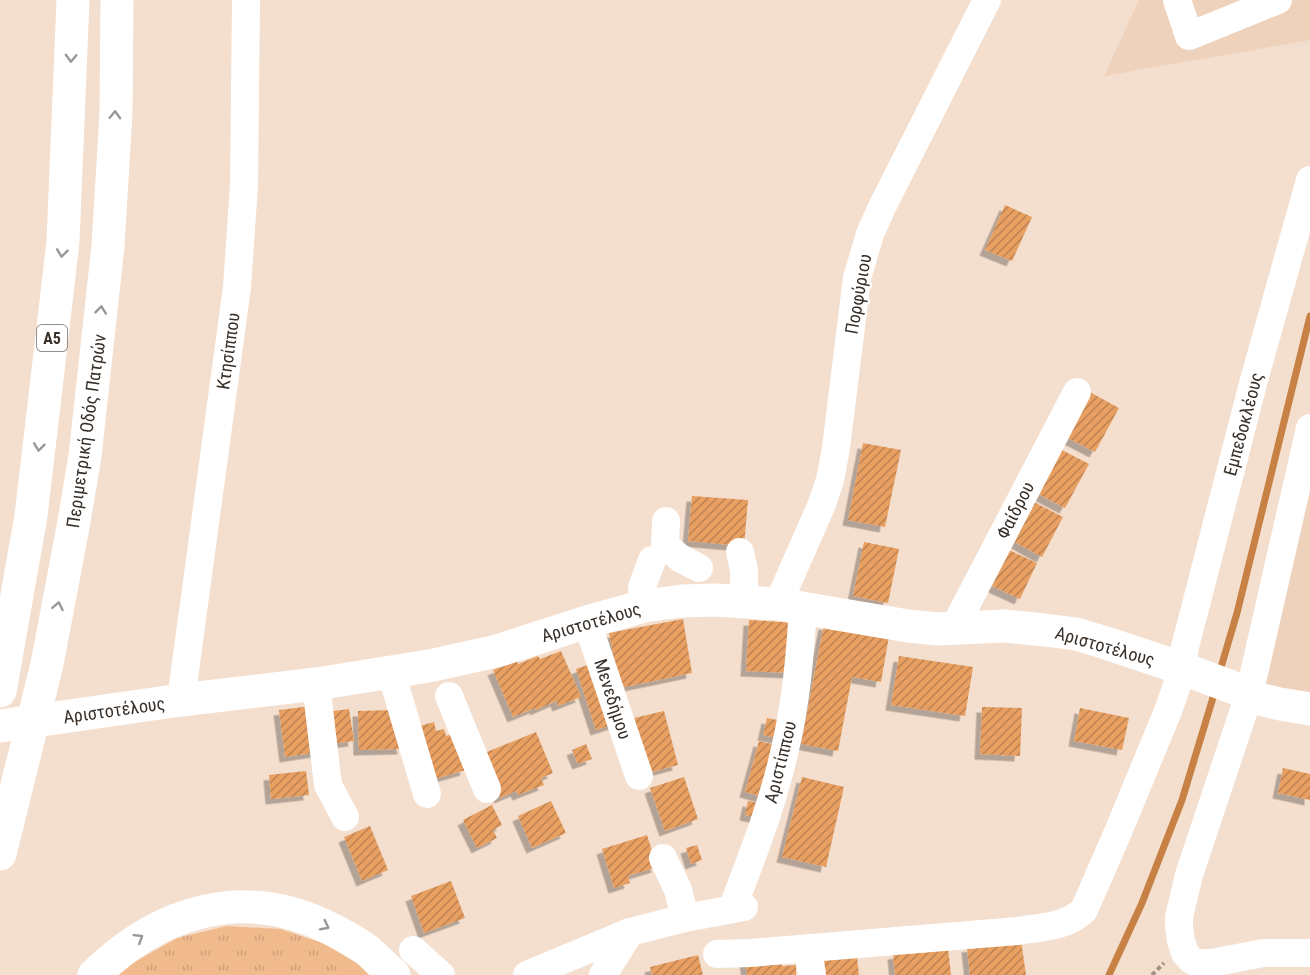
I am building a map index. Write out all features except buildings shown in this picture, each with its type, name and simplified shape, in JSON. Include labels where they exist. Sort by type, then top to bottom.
[{"type":"main road","name":"Α5","points":[[2,682],[31,516],[63,242],[73,0]]},
{"type":"main road","name":"Περιμετρική Οδός Πατρών","points":[[0,854],[47,664],[74,527],[85,456],[108,246],[118,36],[117,0]]},
{"type":"main road","name":"Αριστοτέλους","points":[[0,726],[181,700],[316,684],[429,666],[497,651],[644,606],[682,601],[716,600],[791,606],[898,625],[954,628],[1004,626],[1064,632],[1106,643],[1243,692]]},
{"type":"main road","points":[[1243,692],[1274,703],[1310,709]]},
{"type":"main road","points":[[94,975],[122,950],[149,932],[202,912],[233,907],[279,910],[312,919],[366,950],[403,963]]},
{"type":"street","name":"Κτησίππου","points":[[181,700],[237,287],[244,185],[246,0]]},
{"type":"street","name":"Πορφύριου","points":[[791,606],[831,473],[857,278],[870,234],[987,0]]},
{"type":"street","points":[[1177,0],[1189,36],[1278,0]]},
{"type":"street","name":"Εμπεδοκλέους","points":[[810,962],[1061,924],[1077,917],[1084,910],[1186,670],[1185,647],[1254,380],[1310,180]]},
{"type":"street","name":"Φαίδρου","points":[[954,628],[1077,392]]},
{"type":"street","points":[[1310,428],[1243,692],[1189,875],[1179,917],[1181,941],[1185,952],[1191,960],[1204,964],[1263,953],[1310,953]]},
{"type":"street","points":[[666,521],[665,545],[680,558],[701,563],[682,581],[682,601]]},
{"type":"street","points":[[740,552],[744,570],[744,602]]},
{"type":"street","points":[[644,606],[642,587],[652,560]]},
{"type":"street","name":"Αριστίππου","points":[[718,912],[766,817],[785,750],[796,694],[791,606]]},
{"type":"street","name":"Μενεδήμου","points":[[587,622],[639,776]]},
{"type":"street","points":[[429,666],[482,743]]},
{"type":"street","points":[[391,672],[427,794]]},
{"type":"street","points":[[316,684],[328,785],[345,817]]},
{"type":"street","points":[[449,696],[487,789]]},
{"type":"street","points":[[663,858],[678,890],[718,912]]},
{"type":"street","points":[[527,975],[630,932],[718,912]]},
{"type":"street","points":[[718,912],[718,964],[750,953],[810,962]]},
{"type":"street","points":[[603,975],[630,932]]},
{"type":"street","points":[[403,963],[441,975]]},
{"type":"shaded area","points":[[1139,0],[1310,0],[1310,40],[1104,76]]},
{"type":"shaded area","points":[[1310,473],[1310,695],[1262,687]]},
{"type":"green space","points":[[227,926],[280,929],[323,943],[358,964],[369,975],[118,975],[133,963],[177,938]]},
{"type":"waterway","points":[[1219,674],[1237,613],[1310,316]]},
{"type":"waterway","points":[[1109,975],[1142,903],[1182,800],[1215,691]]}]
